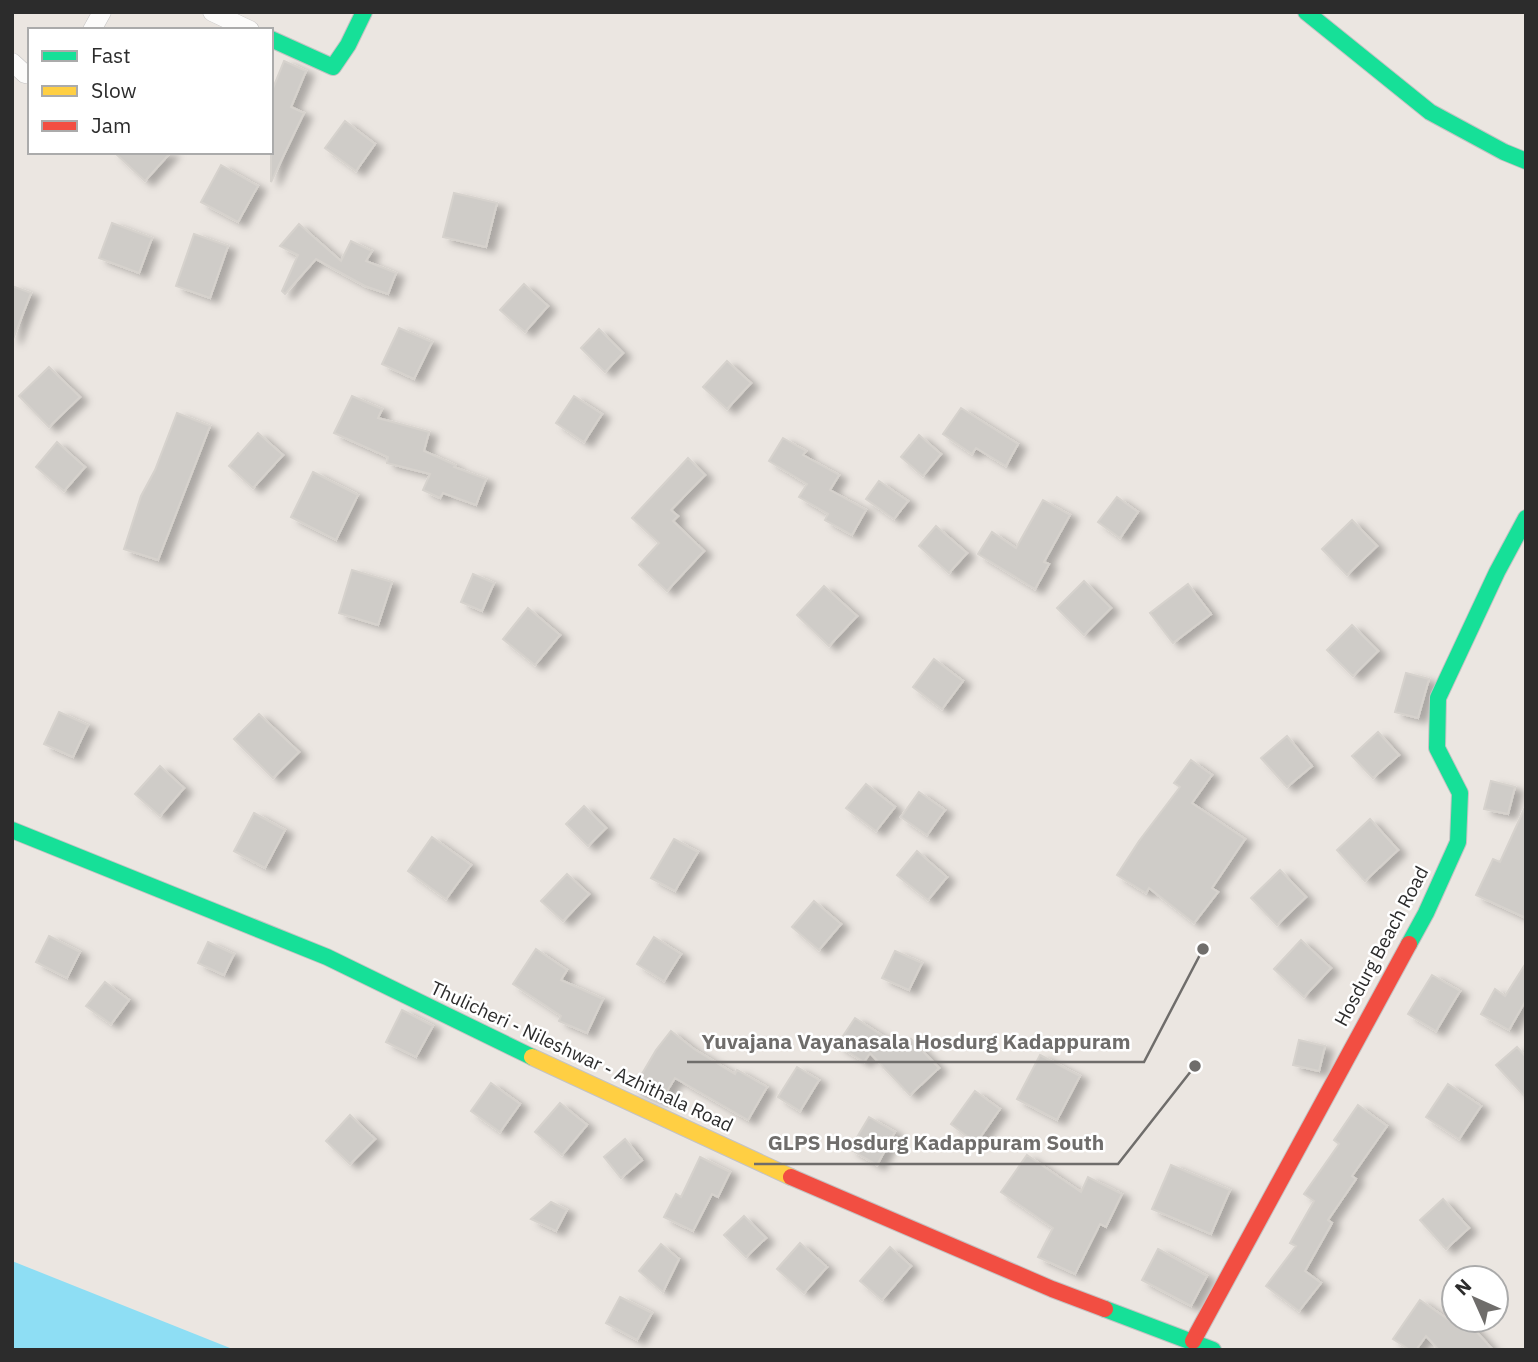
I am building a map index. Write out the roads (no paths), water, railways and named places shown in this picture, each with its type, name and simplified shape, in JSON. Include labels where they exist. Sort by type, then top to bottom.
[{"type":"street","points":[[93,28],[102,12]]},
{"type":"street","points":[[212,12],[246,28]]},
{"type":"street","points":[[273,40],[333,67],[348,45],[364,12]]},
{"type":"street","points":[[1306,12],[1430,112],[1526,161]]},
{"type":"street","points":[[12,62],[28,75]]},
{"type":"street","name":"Hosdurg Beach Road","points":[[1193,1341],[1426,913],[1458,842],[1460,793],[1437,748],[1438,698],[1497,572],[1526,518]]},
{"type":"street","name":"Thulicheri - Nileshwar - Azhithala Road","points":[[12,831],[327,957],[600,1090],[826,1193],[1052,1289],[1213,1350]]},
{"type":"water","points":[[12,1261],[235,1350],[12,1350]]},
{"type":"place","name":"Yuvajana Vayanasala Hosdurg Kadappuram","points":[[1203,949]]},
{"type":"place","name":"GLPS Hosdurg Kadappuram South","points":[[1195,1066]]}]
